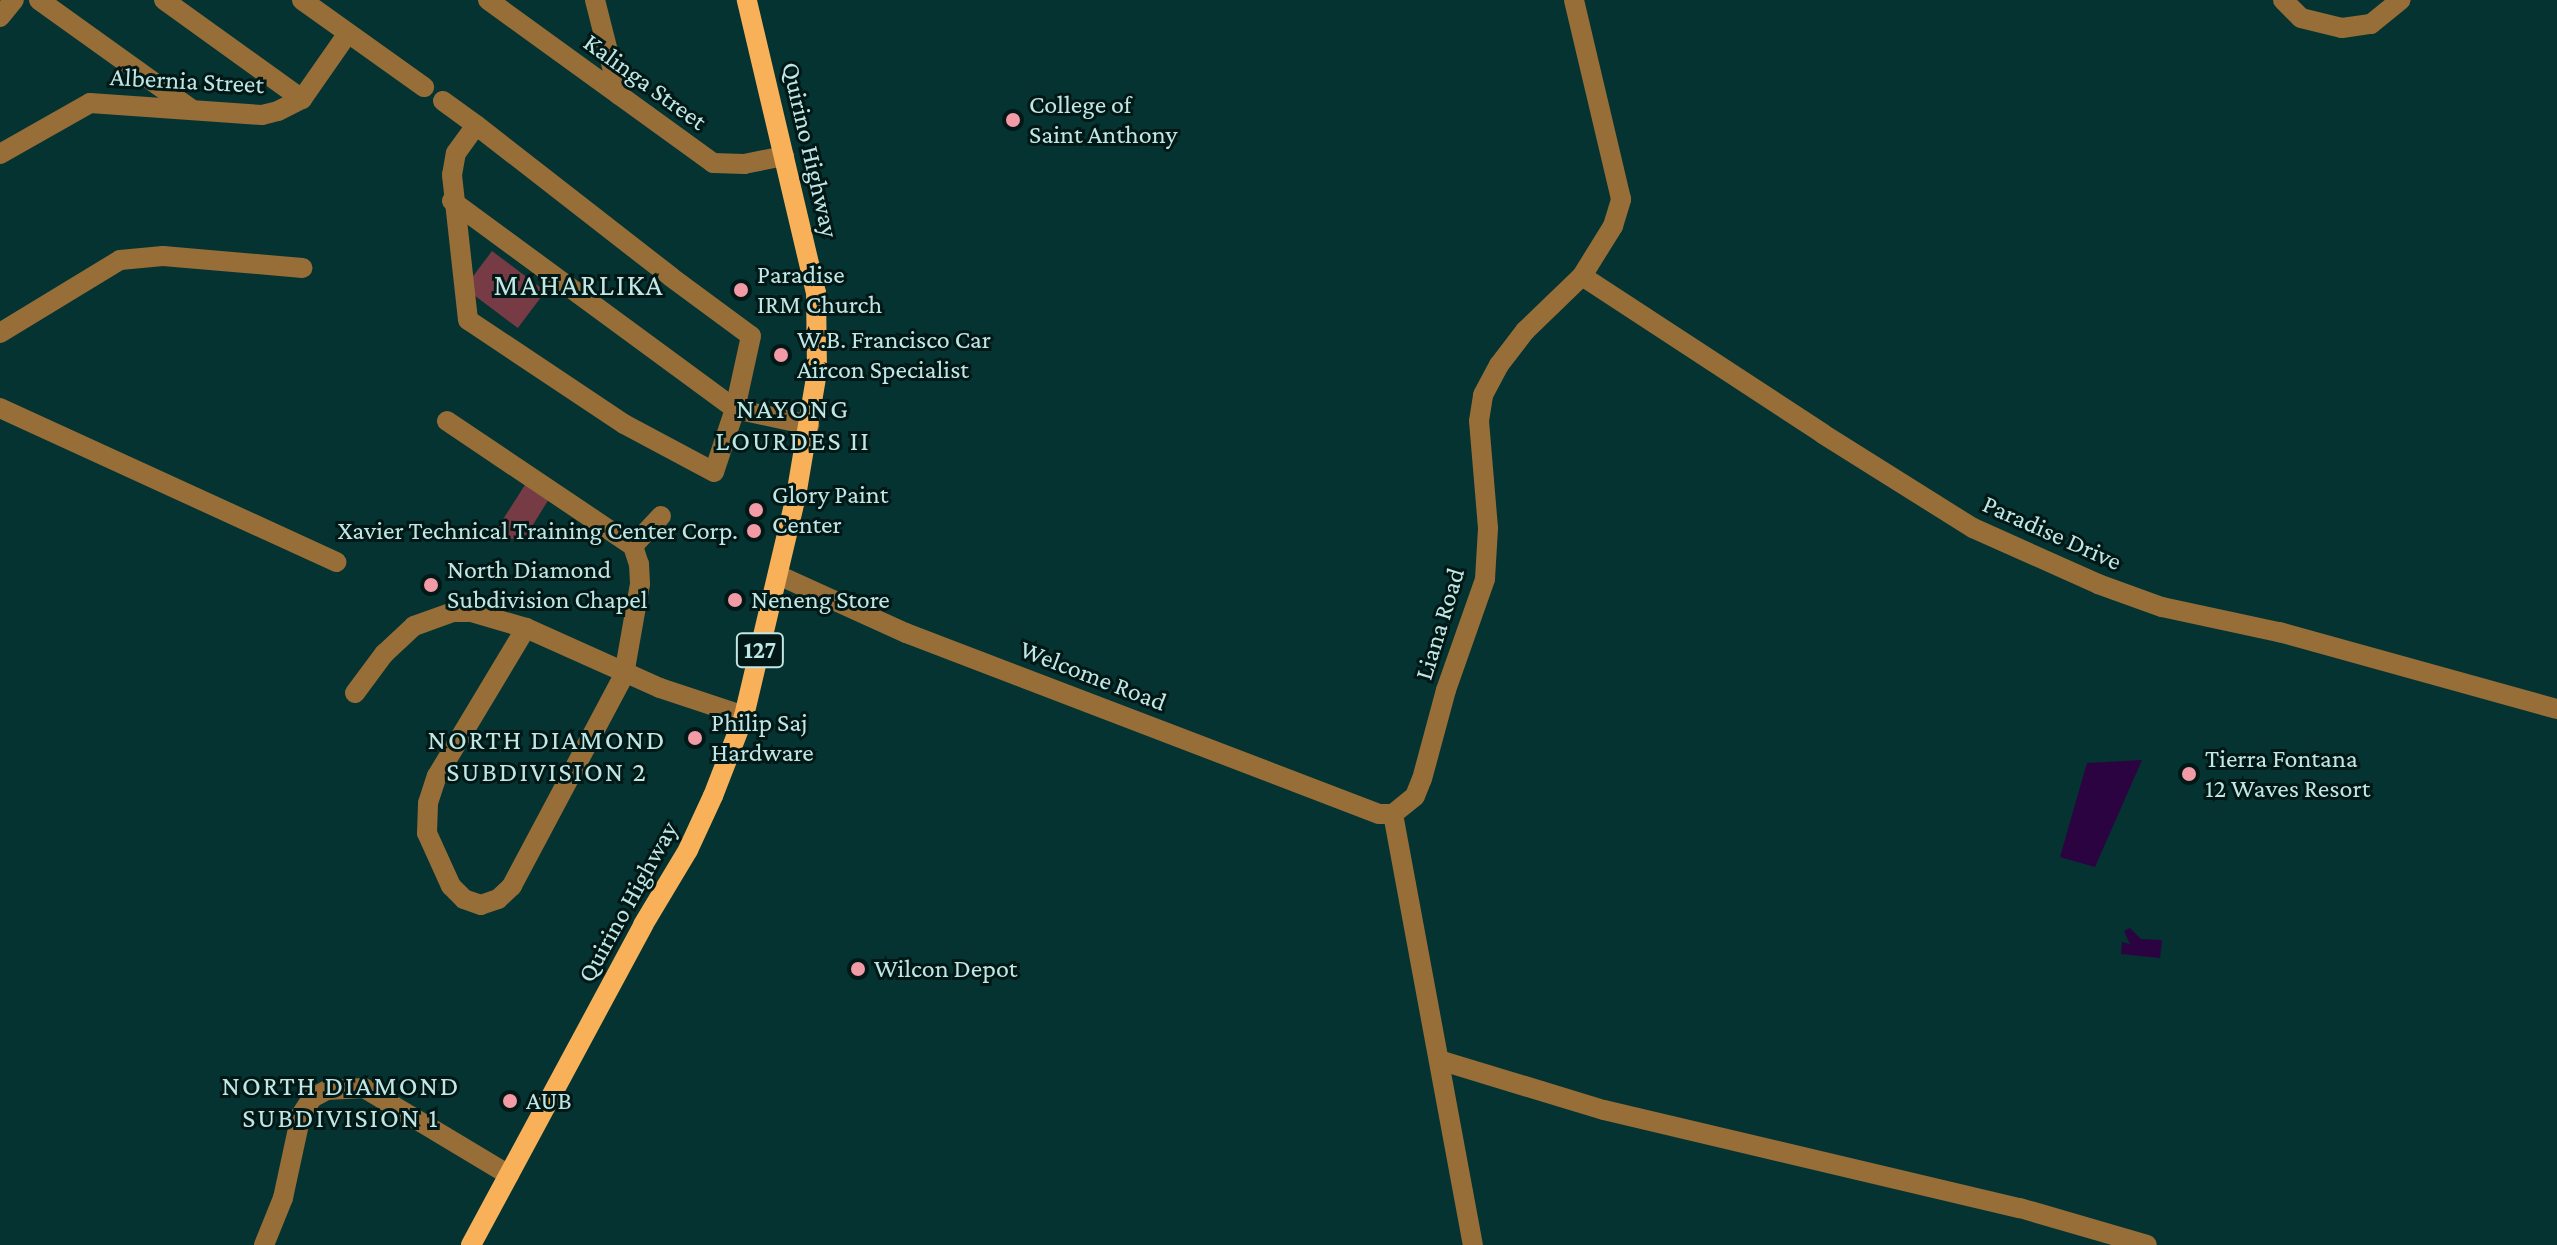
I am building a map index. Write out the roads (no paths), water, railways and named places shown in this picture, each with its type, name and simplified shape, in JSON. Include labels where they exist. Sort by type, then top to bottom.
[{"type":"main road","name":"Quirino Highway","points":[[471,1245],[697,833],[744,716],[778,575],[809,425],[819,340],[816,293],[747,0]]},
{"type":"street","points":[[0,17],[14,0]]},
{"type":"street","points":[[39,0],[190,108]]},
{"type":"street","points":[[164,0],[302,99]]},
{"type":"street","points":[[302,0],[424,87]]},
{"type":"street","name":"Kalinga Street","points":[[488,0],[713,163],[744,164],[784,156]]},
{"type":"street","points":[[595,0],[619,95]]},
{"type":"street","name":"Liana Road","points":[[1393,814],[1415,796],[1422,779],[1446,690],[1485,579],[1488,528],[1479,421],[1483,395],[1499,365],[1525,331],[1582,276],[1613,226],[1621,199],[1574,0]]},
{"type":"street","points":[[2283,0],[2301,18],[2342,28],[2371,24],[2401,0]]},
{"type":"street","name":"Albernia Street","points":[[0,154],[90,103],[262,115],[302,99],[348,33]]},
{"type":"street","points":[[443,101],[476,125],[751,336],[735,409],[714,472],[624,424],[468,320],[452,201],[456,153],[476,125]]},
{"type":"street","points":[[452,201],[735,409],[809,425]]},
{"type":"street","points":[[0,333],[120,260],[163,256],[302,268]]},
{"type":"street","name":"Paradise Drive","points":[[1582,276],[1973,528],[2098,584],[2162,607],[2279,632],[2557,709]]},
{"type":"street","points":[[0,408],[336,562]]},
{"type":"street","points":[[447,421],[633,546],[640,584],[624,675],[512,886],[498,899],[481,905],[464,899],[451,886],[427,833],[428,803],[437,776],[526,628]]},
{"type":"street","points":[[633,546],[661,516]]},
{"type":"street","name":"Welcome Road","points":[[778,575],[906,633],[1379,814],[1393,814]]},
{"type":"street","points":[[355,693],[399,638],[431,618],[471,612],[526,628],[624,675],[744,716]]},
{"type":"street","points":[[1393,814],[1473,1245]]},
{"type":"street","points":[[1439,1060],[1604,1110],[2020,1208],[2147,1245]]},
{"type":"street","points":[[264,1245],[283,1198],[301,1115],[312,1098],[327,1090],[364,1088],[509,1175]]},
{"type":"place","name":"College of Saint Anthony","points":[[1013,120]]},
{"type":"place","name":"Paradise IRM Church","points":[[741,290]]},
{"type":"place","name":"W.B. Francisco Car Aircon Specialist","points":[[781,355]]},
{"type":"place","name":"Glory Paint Center","points":[[756,510]]},
{"type":"place","name":"Xavier Technical Training Center Corp.","points":[[754,531]]},
{"type":"place","name":"North Diamond Subdivision Chapel","points":[[431,585]]},
{"type":"place","name":"Neneng Store","points":[[735,600]]},
{"type":"place","name":"Philip Saj Hardware","points":[[695,738]]},
{"type":"place","name":"Tierra Fontana 12 Waves Resort","points":[[2189,774]]},
{"type":"place","name":"Wilcon Depot","points":[[858,969]]},
{"type":"place","name":"AUB","points":[[510,1101]]},
{"type":"district","name":"MAHARLIKA","points":[[579,285]]},
{"type":"district","name":"NAYONG LOURDES II","points":[[793,425]]},
{"type":"district","name":"NORTH DIAMOND SUBDIVISION 2","points":[[547,756]]},
{"type":"district","name":"NORTH DIAMOND SUBDIVISION 1","points":[[341,1102]]}]
